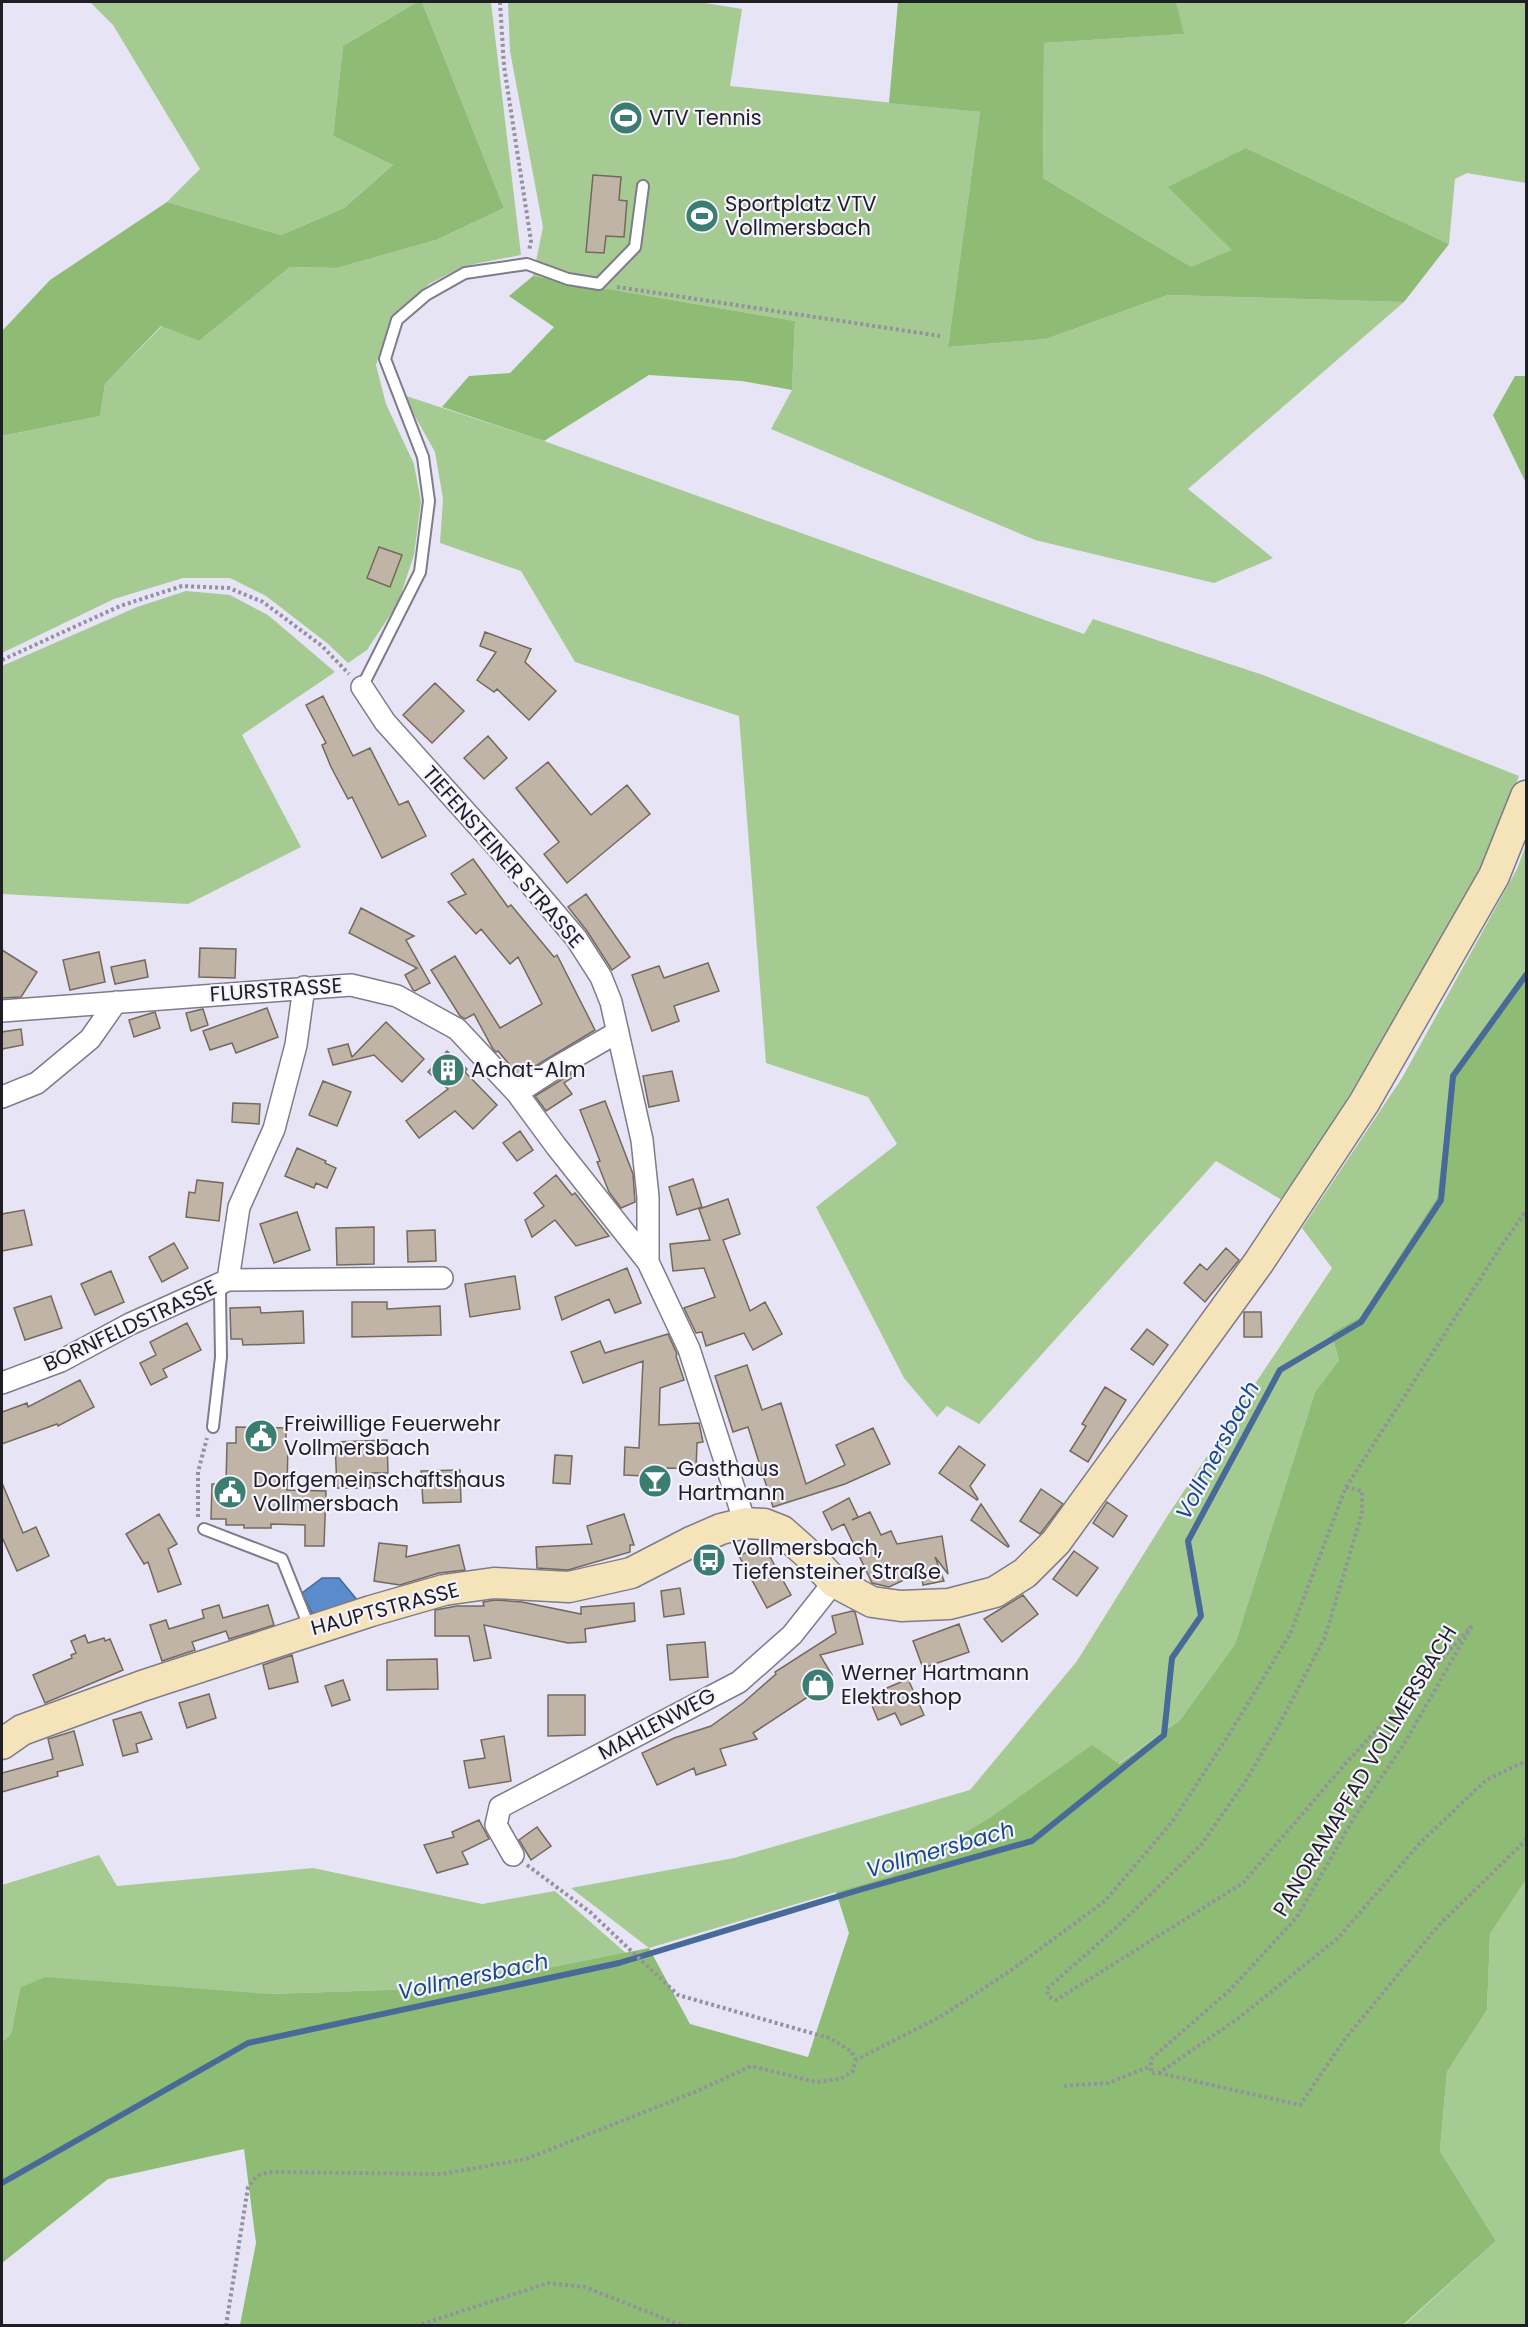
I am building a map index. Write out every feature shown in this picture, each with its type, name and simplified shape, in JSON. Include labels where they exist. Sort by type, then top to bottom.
[{"type":"main road","name":"HAUPTSTRASSE","points":[[2,1744],[22,1730],[142,1686],[310,1629],[444,1590],[494,1583],[569,1587],[631,1573],[691,1542],[745,1522],[764,1524],[782,1531],[834,1582],[872,1602],[901,1606],[950,1604],[995,1592],[1025,1573],[1056,1542],[1259,1262],[1364,1103],[1494,876],[1527,796]]},
{"type":"street","name":"TIEFENSTEINER STRASSE","points":[[362,687],[385,722],[576,938],[601,977],[611,1002],[642,1140],[648,1197],[648,1262],[688,1349],[745,1522]]},
{"type":"street","name":"FLURSTRASSE","points":[[2,1011],[351,985],[397,996],[457,1029],[517,1093],[648,1262]]},
{"type":"street","points":[[228,1280],[239,1207],[274,1129],[296,1045],[304,987]]},
{"type":"street","points":[[2,1097],[37,1083],[90,1039],[116,1002]]},
{"type":"street","points":[[517,1093],[618,1032]]},
{"type":"street","name":"BORNFELDSTRASSE","points":[[2,1383],[61,1361],[130,1324],[228,1280],[442,1278]]},
{"type":"street","name":"MAHLENWEG","points":[[513,1855],[496,1825],[500,1808],[739,1682],[792,1635],[834,1582]]},
{"type":"lane","points":[[362,687],[420,572],[429,501],[423,458],[385,359],[397,320],[426,295],[465,273],[528,264],[568,279],[599,284],[635,247],[643,186]]},
{"type":"lane","points":[[213,1427],[221,1357],[220,1292],[228,1280]]},
{"type":"lane","points":[[204,1529],[282,1559],[310,1629]]},
{"type":"path","points":[[500,2],[504,66],[531,241],[528,264]]},
{"type":"path","points":[[599,284],[940,336]]},
{"type":"path","points":[[2,660],[120,606],[182,586],[229,588],[262,602],[322,646],[362,687]]},
{"type":"path","points":[[226,2325],[248,2187],[257,2176],[269,2172],[442,2174],[526,2159],[695,2092],[752,2066],[816,2082],[840,2079],[852,2072],[856,2060],[940,2017],[1010,1971],[1105,1901],[1172,1822],[1290,1634],[1346,1487],[1500,1248],[1527,1211]]},
{"type":"path","points":[[204,1529],[198,1525],[198,1472],[207,1438],[213,1427]]},
{"type":"path","name":"PANORAMAPFAD VOLLMERSBACH","points":[[1151,2066],[1151,2059],[1230,1990],[1297,1917],[1355,1816],[1404,1744],[1471,1627],[1347,1762],[1243,1883],[1056,2000],[1048,1996],[1047,1989],[1120,1924],[1201,1845],[1245,1782],[1280,1723],[1325,1637],[1362,1513],[1362,1491],[1346,1487]]},
{"type":"path","points":[[1159,2073],[1240,2017],[1338,1938],[1420,1843],[1486,1780],[1527,1761]]},
{"type":"path","points":[[1064,2086],[1108,2083],[1151,2066],[1151,2073],[1300,2105],[1345,2039],[1438,1926],[1527,1840]]},
{"type":"path","points":[[513,1855],[590,1912],[678,1995],[829,2038],[851,2051],[856,2060]]},
{"type":"path","points":[[416,2325],[548,2283],[585,2287],[683,2325]]},
{"type":"green space","points":[[90,2],[417,2],[343,46],[333,136],[393,165],[344,208],[281,235],[167,202],[200,169],[113,25]]},
{"type":"green space","points":[[417,2],[422,2],[504,208],[436,240],[337,268],[290,267],[199,341],[161,326],[105,384],[100,416],[2,436],[2,331],[50,280],[167,202],[281,235],[344,208],[393,165],[333,136],[343,46]]},
{"type":"green space","points":[[422,2],[491,2],[521,255],[464,266],[429,284],[392,316],[376,365],[386,404],[414,464],[421,502],[414,555],[398,603],[367,650],[348,663],[327,643],[266,596],[230,578],[183,578],[114,599],[2,653],[2,436],[100,416],[105,384],[162,326],[199,341],[290,267],[337,268],[436,240],[504,208]]},
{"type":"green space","points":[[508,2],[699,2],[742,9],[730,86],[980,112],[948,347],[1046,339],[1168,295],[1404,302],[1188,489],[1273,558],[1214,583],[1035,540],[771,429],[792,390],[795,321],[533,276],[543,227],[510,51]]},
{"type":"green space","points":[[898,2],[1176,2],[1184,34],[1044,43],[1043,178],[1191,267],[1232,250],[1168,187],[1246,148],[1449,244],[1404,302],[1168,295],[1046,339],[948,347],[980,112],[889,103]]},
{"type":"green space","points":[[1176,2],[1526,2],[1526,183],[1467,173],[1455,179],[1449,244],[1246,148],[1232,250],[1192,268],[1043,178],[1044,43],[1183,34]]},
{"type":"green space","points":[[533,276],[795,321],[792,390],[742,381],[649,375],[544,441],[442,407],[469,376],[510,373],[554,327],[509,296]]},
{"type":"green space","points":[[1515,376],[1526,376],[1526,483],[1493,415]]},
{"type":"green space","points":[[403,395],[544,441],[1084,634],[1093,619],[1263,675],[1519,776],[1477,877],[1343,1106],[1282,1200],[1216,1161],[979,1424],[947,1406],[937,1417],[904,1378],[816,1207],[897,1144],[868,1097],[766,1063],[739,716],[575,662],[521,571],[440,543],[443,499],[435,452]]},
{"type":"green space","points":[[186,591],[230,595],[268,615],[335,672],[242,735],[301,847],[188,904],[2,894],[2,666],[137,607]]},
{"type":"green space","points":[[1526,845],[1526,970],[1451,1075],[1437,1197],[1360,1317],[1331,1333],[1339,1360],[1315,1392],[1235,1644],[1180,1720],[1118,1764],[991,1817],[890,1876],[649,1948],[571,1888],[734,1858],[970,1790],[1077,1661],[1168,1515],[1332,1268],[1302,1228],[1402,1078],[1517,869]]},
{"type":"green space","points":[[1526,970],[1526,1880],[1490,1934],[1487,2010],[1447,2072],[1440,2151],[1496,2241],[1403,2325],[240,2325],[256,2243],[244,2149],[108,2179],[2,2263],[2,2042],[11,2034],[20,1988],[45,1977],[268,1994],[447,1988],[649,1948],[690,2024],[808,2057],[849,1933],[836,1892],[890,1876],[991,1817],[1092,1745],[1119,1764],[1180,1720],[1235,1644],[1315,1392],[1339,1360],[1331,1333],[1360,1317],[1437,1197],[1451,1075]]},
{"type":"green space","points":[[99,1855],[117,1886],[313,1868],[482,1904],[555,1891],[627,1954],[447,1988],[268,1994],[20,1988],[11,2034],[2,2042],[2,1885]]},
{"type":"green space","points":[[1526,1880],[1526,2325],[1403,2326],[1496,2241],[1440,2151],[1447,2072],[1487,2010],[1490,1934]]},
{"type":"water","points":[[322,1578],[339,1578],[358,1601],[318,1614],[312,1613],[302,1593]]},
{"type":"building","points":[[593,175],[621,177],[619,200],[627,201],[624,237],[606,236],[604,253],[586,252]]},
{"type":"building","points":[[379,547],[402,555],[390,587],[367,578]]},
{"type":"building","points":[[485,632],[531,649],[525,662],[556,691],[529,720],[497,689],[494,692],[477,680],[496,652],[480,646]]},
{"type":"building","points":[[435,683],[464,711],[432,743],[403,715]]},
{"type":"building","points":[[323,696],[353,756],[370,748],[399,805],[408,801],[426,836],[382,858],[352,797],[348,799],[331,767],[322,745],[326,743],[306,705]]},
{"type":"building","points":[[488,736],[507,758],[484,779],[464,758]]},
{"type":"building","points":[[548,762],[591,815],[627,785],[650,814],[567,883],[544,854],[559,842],[516,788]]},
{"type":"building","points":[[473,859],[508,907],[511,905],[554,957],[557,955],[595,1030],[519,1076],[498,1051],[493,1049],[474,1014],[465,1019],[460,1016],[431,970],[455,956],[500,1028],[542,1004],[518,957],[510,964],[481,929],[476,934],[448,902],[466,894],[451,874]]},
{"type":"building","points":[[586,894],[630,957],[612,970],[587,931],[568,907]]},
{"type":"building","points":[[361,908],[414,936],[406,940],[430,983],[413,990],[405,975],[417,968],[349,933]]},
{"type":"building","points":[[200,948],[236,949],[235,978],[199,977]]},
{"type":"building","points":[[2,950],[37,972],[21,997],[2,998]]},
{"type":"building","points":[[99,952],[105,982],[70,990],[63,960]]},
{"type":"building","points":[[145,960],[148,977],[115,984],[111,967]]},
{"type":"building","points":[[708,963],[719,991],[674,1006],[679,1021],[652,1031],[632,975],[659,966],[664,978]]},
{"type":"building","points":[[267,1008],[278,1037],[236,1053],[232,1043],[210,1050],[203,1031]]},
{"type":"building","points":[[203,1009],[208,1025],[191,1031],[186,1013]]},
{"type":"building","points":[[155,1012],[160,1028],[134,1037],[129,1020]]},
{"type":"building","points":[[386,1022],[424,1059],[402,1082],[374,1055],[333,1065],[328,1049],[348,1044],[352,1057]]},
{"type":"building","points":[[21,1029],[23,1045],[2,1049],[2,1032]]},
{"type":"building","points":[[447,1051],[467,1069],[465,1072],[497,1105],[473,1129],[455,1111],[419,1138],[406,1121],[448,1089],[428,1072]]},
{"type":"building","points":[[672,1071],[679,1101],[649,1107],[643,1076]]},
{"type":"building","points":[[574,1072],[576,1075],[564,1083],[572,1094],[546,1111],[535,1096]]},
{"type":"building","points":[[323,1081],[351,1092],[337,1126],[309,1115]]},
{"type":"building","points":[[605,1101],[633,1174],[635,1202],[621,1208],[609,1192],[597,1162],[600,1161],[580,1110]]},
{"type":"building","points":[[233,1103],[260,1104],[259,1124],[232,1122]]},
{"type":"building","points":[[520,1131],[533,1150],[517,1161],[503,1143]]},
{"type":"building","points":[[297,1148],[336,1168],[327,1188],[316,1183],[314,1188],[285,1176]]},
{"type":"building","points":[[556,1175],[572,1195],[575,1193],[609,1236],[576,1246],[555,1220],[532,1237],[525,1220],[544,1206],[534,1193]]},
{"type":"building","points":[[693,1179],[702,1207],[677,1215],[669,1187]]},
{"type":"building","points":[[197,1180],[223,1183],[219,1221],[186,1217],[189,1192],[195,1193]]},
{"type":"building","points":[[728,1199],[740,1234],[723,1240],[750,1311],[765,1302],[782,1334],[753,1350],[744,1333],[706,1346],[702,1332],[696,1333],[684,1308],[715,1297],[704,1268],[673,1271],[670,1244],[710,1240],[699,1209]]},
{"type":"building","points":[[24,1210],[32,1245],[2,1251],[2,1214]]},
{"type":"building","points":[[297,1212],[310,1250],[274,1263],[260,1224]]},
{"type":"building","points":[[374,1227],[374,1264],[337,1265],[336,1228]]},
{"type":"building","points":[[435,1230],[436,1261],[408,1262],[407,1231]]},
{"type":"building","points":[[174,1243],[188,1268],[162,1282],[149,1257]]},
{"type":"building","points":[[1226,1248],[1239,1260],[1205,1302],[1184,1283],[1200,1264],[1207,1270]]},
{"type":"building","points":[[627,1268],[641,1303],[615,1313],[609,1299],[562,1320],[555,1297]]},
{"type":"building","points":[[111,1271],[124,1302],[95,1315],[81,1284]]},
{"type":"building","points":[[515,1276],[520,1309],[470,1317],[465,1284]]},
{"type":"building","points":[[51,1296],[62,1328],[25,1340],[14,1308]]},
{"type":"building","points":[[352,1302],[387,1302],[387,1309],[440,1306],[441,1335],[352,1337]]},
{"type":"building","points":[[260,1307],[261,1313],[303,1311],[304,1343],[243,1345],[242,1339],[231,1339],[230,1308]]},
{"type":"building","points":[[1244,1312],[1261,1312],[1262,1337],[1244,1337]]},
{"type":"building","points":[[187,1323],[201,1350],[163,1369],[167,1377],[151,1385],[140,1363],[156,1355],[150,1342]]},
{"type":"building","points":[[1147,1329],[1168,1345],[1153,1365],[1131,1349]]},
{"type":"building","points":[[668,1334],[677,1354],[684,1380],[660,1388],[659,1425],[699,1423],[703,1442],[697,1443],[696,1469],[667,1468],[667,1477],[624,1475],[625,1447],[639,1448],[643,1361],[583,1383],[571,1352],[600,1341],[605,1353]]},
{"type":"building","points":[[747,1365],[762,1410],[781,1403],[806,1484],[845,1465],[836,1445],[873,1428],[890,1464],[845,1484],[773,1507],[748,1427],[733,1432],[715,1376]]},
{"type":"building","points":[[80,1380],[94,1407],[58,1426],[57,1424],[2,1444],[2,1412],[27,1403],[28,1407]]},
{"type":"building","points":[[1105,1387],[1126,1400],[1088,1462],[1070,1451],[1086,1426],[1082,1424]]},
{"type":"building","points":[[236,1427],[286,1428],[287,1490],[326,1491],[324,1546],[305,1546],[305,1525],[271,1524],[271,1528],[244,1528],[244,1525],[226,1525],[226,1519],[211,1519],[212,1484],[226,1484],[227,1443],[236,1443]]},
{"type":"building","points":[[387,1440],[388,1473],[371,1473],[371,1488],[337,1488],[335,1442]]},
{"type":"building","points":[[959,1446],[985,1465],[970,1486],[977,1500],[939,1473]]},
{"type":"building","points":[[555,1455],[572,1456],[570,1484],[553,1483]]},
{"type":"building","points":[[460,1470],[461,1502],[423,1503],[421,1471]]},
{"type":"building","points":[[2,1483],[23,1533],[36,1527],[49,1556],[17,1571],[2,1537]]},
{"type":"building","points":[[1041,1489],[1063,1504],[1040,1534],[1020,1521]]},
{"type":"building","points":[[849,1498],[858,1517],[852,1520],[870,1512],[881,1535],[891,1531],[897,1544],[942,1536],[948,1574],[935,1557],[944,1581],[923,1585],[921,1572],[889,1587],[872,1583],[844,1524],[832,1530],[823,1512]]},
{"type":"building","points":[[1107,1502],[1127,1516],[1113,1537],[1093,1523]]},
{"type":"building","points":[[981,1504],[1009,1546],[1008,1547],[971,1520]]},
{"type":"building","points":[[159,1514],[177,1544],[168,1549],[181,1584],[158,1592],[148,1562],[144,1564],[126,1534]]},
{"type":"building","points":[[624,1514],[634,1545],[630,1545],[630,1552],[568,1570],[537,1568],[536,1547],[592,1544],[587,1526]]},
{"type":"building","points":[[379,1543],[407,1546],[406,1557],[459,1545],[465,1570],[439,1573],[400,1585],[374,1581]]},
{"type":"building","points":[[763,1544],[791,1595],[767,1608],[739,1556]]},
{"type":"building","points":[[1074,1551],[1098,1568],[1077,1596],[1053,1579]]},
{"type":"building","points":[[680,1588],[684,1614],[664,1617],[661,1591]]},
{"type":"building","points":[[1023,1595],[1038,1614],[1002,1642],[984,1619]]},
{"type":"building","points":[[495,1600],[522,1602],[581,1614],[581,1607],[634,1603],[635,1621],[585,1629],[586,1642],[568,1643],[484,1625],[491,1658],[474,1661],[469,1636],[435,1636],[435,1610],[457,1606],[484,1606],[483,1602]]},
{"type":"building","points":[[219,1605],[223,1618],[268,1605],[274,1625],[229,1639],[226,1631],[192,1642],[195,1650],[162,1661],[150,1625],[166,1620],[169,1629],[204,1618],[202,1610]]},
{"type":"building","points":[[855,1612],[863,1644],[820,1655],[832,1675],[832,1681],[753,1733],[757,1739],[720,1749],[726,1765],[696,1775],[694,1768],[657,1785],[642,1753],[674,1738],[711,1726],[743,1703],[776,1674],[775,1672],[836,1633],[832,1616]]},
{"type":"building","points":[[959,1624],[969,1652],[923,1668],[913,1641]]},
{"type":"building","points":[[85,1635],[88,1643],[104,1638],[105,1641],[110,1639],[123,1670],[45,1703],[33,1675],[72,1658],[71,1655],[76,1653],[71,1641]]},
{"type":"building","points":[[705,1642],[708,1677],[670,1680],[667,1645]]},
{"type":"building","points":[[292,1655],[298,1682],[269,1689],[263,1665]]},
{"type":"building","points":[[437,1659],[438,1689],[387,1690],[387,1660]]},
{"type":"building","points":[[908,1679],[924,1715],[901,1725],[895,1713],[878,1720],[868,1696]]},
{"type":"building","points":[[343,1680],[350,1700],[332,1706],[325,1686]]},
{"type":"building","points":[[209,1694],[216,1718],[187,1728],[179,1703]]},
{"type":"building","points":[[548,1695],[585,1695],[585,1735],[548,1736]]},
{"type":"building","points":[[141,1712],[152,1739],[136,1744],[138,1752],[123,1756],[113,1720]]},
{"type":"building","points":[[74,1731],[83,1765],[57,1772],[58,1776],[2,1792],[2,1773],[53,1759],[48,1739]]},
{"type":"building","points":[[504,1736],[511,1781],[469,1788],[464,1761],[485,1758],[481,1740]]},
{"type":"building","points":[[479,1820],[489,1839],[462,1852],[468,1864],[437,1873],[424,1845],[454,1837],[452,1832]]},
{"type":"building","points":[[537,1827],[551,1846],[531,1860],[519,1840]]},
{"type":"waterway","name":"Vollmersbach","points":[[2,2183],[248,2043],[619,1963],[859,1890],[1032,1841],[1164,1735],[1172,1658],[1201,1616],[1188,1541],[1280,1370],[1361,1322],[1441,1200],[1453,1076],[1526,975]]},
{"type":"place","name":"VTV Tennis","points":[[626,118]]},
{"type":"place","name":"Sportplatz VTV Vollmersbach","points":[[702,216]]},
{"type":"place","name":"Achat-Alm","points":[[448,1070]]},
{"type":"place","name":"Freiwillige Feuerwehr Vollmersbach","points":[[261,1436]]},
{"type":"place","name":"Gasthaus Hartmann","points":[[655,1481]]},
{"type":"place","name":"Dorfgemeinschaftshaus Vollmersbach","points":[[230,1492]]},
{"type":"place","name":"Vollmersbach, Tiefensteiner Straße","points":[[709,1560]]},
{"type":"place","name":"Werner Hartmann Elektroshop","points":[[818,1685]]}]
